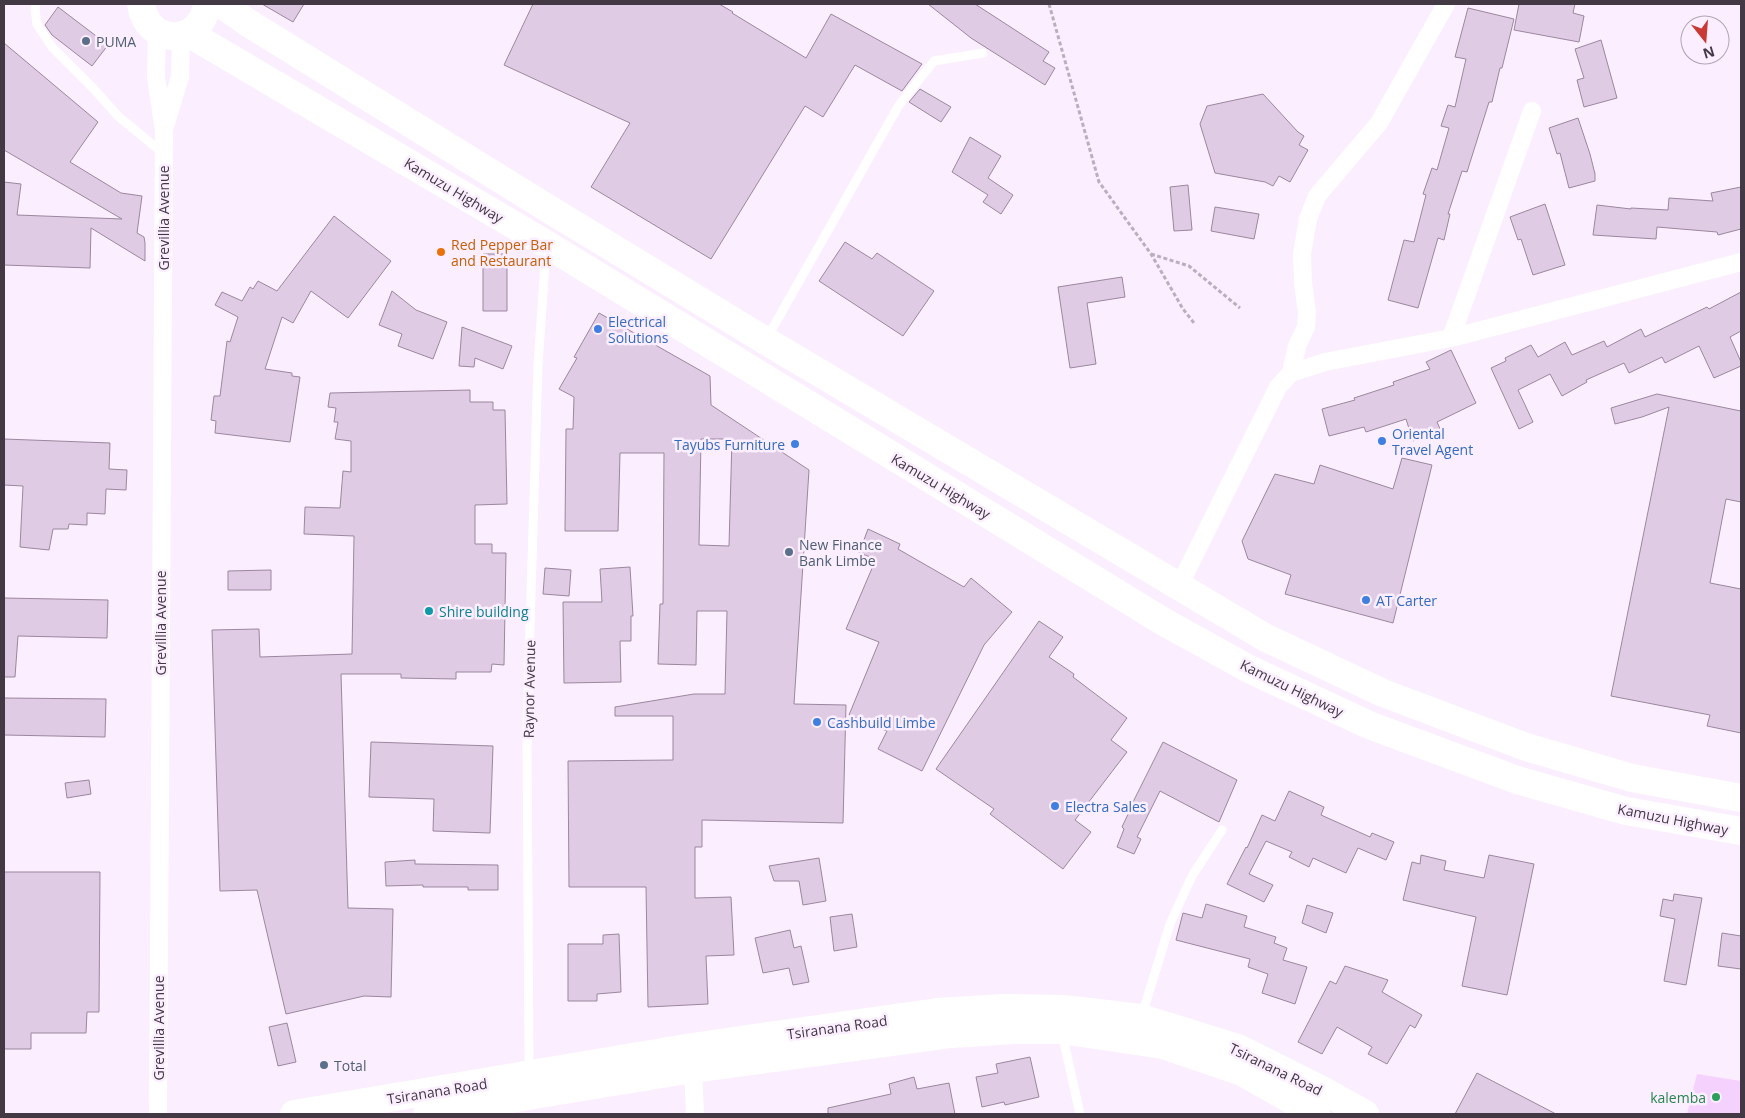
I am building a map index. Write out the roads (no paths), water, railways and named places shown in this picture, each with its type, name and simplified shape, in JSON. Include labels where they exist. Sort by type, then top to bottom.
[{"type":"highway","points":[[141,4],[143,15],[149,24],[175,33],[194,30],[201,23],[206,13],[207,4]]},
{"type":"highway","points":[[221,4],[250,24],[557,214],[766,341],[1266,638],[1401,700],[1526,747],[1632,778],[1741,798]]},
{"type":"highway","name":"Kamuzu Highway","points":[[175,33],[546,244],[1156,617],[1249,669],[1369,725],[1517,780],[1626,811],[1741,831]]},
{"type":"highway","name":"Tsiranana Road","points":[[294,1114],[522,1096],[692,1047],[938,1012],[1004,1008],[1064,1010],[1141,1018],[1238,1048],[1324,1091],[1364,1114]]},
{"type":"highway","name":"Tsiranana Road","points":[[427,1114],[522,1096],[693,1069],[952,1034],[1014,1030],[1061,1030],[1163,1045],[1242,1072],[1316,1114]]},
{"type":"street","points":[[1291,373],[1297,346],[1306,327],[1307,312],[1302,254],[1308,219],[1317,196],[1379,123],[1446,4]]},
{"type":"street","name":"Grevillia Avenue","points":[[164,131],[180,77],[175,33]]},
{"type":"street","name":"Grevillia Avenue","points":[[158,1114],[164,131],[156,77],[175,33]]},
{"type":"street","points":[[1451,338],[1532,111]]},
{"type":"street","points":[[1179,586],[1278,387],[1291,373],[1325,362],[1451,338],[1741,262]]},
{"type":"street","points":[[693,1069],[695,1114]]},
{"type":"lane","points":[[36,4],[37,24],[52,47],[118,116],[164,154]]},
{"type":"lane","points":[[766,341],[900,104],[934,61],[983,53]]},
{"type":"lane","name":"Raynor Avenue","points":[[522,1096],[527,725],[538,365],[546,244]]},
{"type":"lane","points":[[1141,1018],[1170,924],[1192,876],[1222,830]]},
{"type":"lane","points":[[1061,1030],[1080,1114]]},
{"type":"place","name":"PUMA","points":[[86,41]]},
{"type":"place","name":"Red Pepper Bar and Restaurant","points":[[441,252]]},
{"type":"place","name":"Electrical Solutions","points":[[598,329]]},
{"type":"place","name":"Oriental Travel Agent","points":[[1382,441]]},
{"type":"place","name":"Tayubs Furniture","points":[[795,444]]},
{"type":"place","name":"New Finance Bank Limbe","points":[[789,552]]},
{"type":"place","name":"AT Carter","points":[[1366,600]]},
{"type":"place","name":"Shire building","points":[[429,611]]},
{"type":"place","name":"Cashbuild Limbe","points":[[817,722]]},
{"type":"place","name":"Electra Sales","points":[[1055,806]]},
{"type":"place","name":"Total","points":[[324,1065]]},
{"type":"place","name":"kalemba","points":[[1716,1097]]}]
